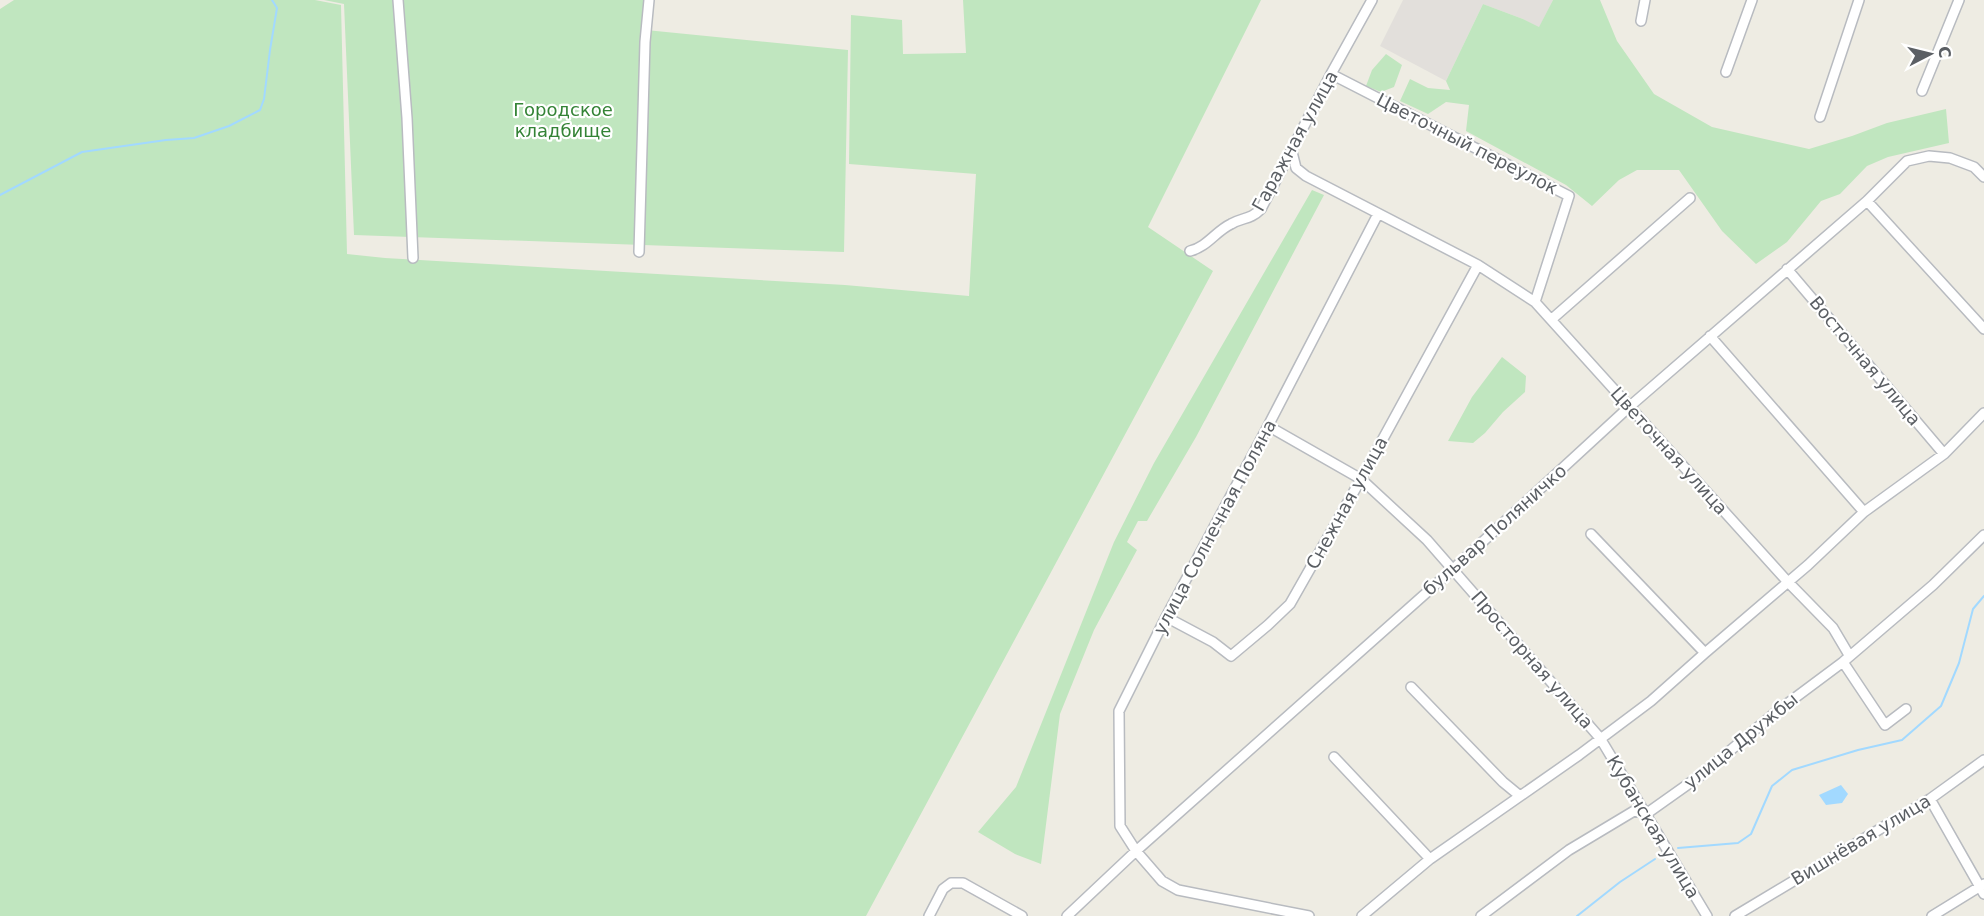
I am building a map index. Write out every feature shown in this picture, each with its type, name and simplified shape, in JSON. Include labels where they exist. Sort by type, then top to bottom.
[{"type":"street","points":[[398,0],[407,118],[413,258]]},
{"type":"street","points":[[639,252],[645,42],[649,0]]},
{"type":"street","name":"Гаражная улица","points":[[1190,251],[1198,249],[1231,224],[1253,218],[1261,209],[1372,0]]},
{"type":"street","points":[[1641,21],[1646,0]]},
{"type":"street","points":[[1726,72],[1752,0]]},
{"type":"street","points":[[1820,117],[1858,0]]},
{"type":"street","points":[[1922,92],[1959,0]]},
{"type":"street","name":"Цветочный переулок","points":[[1331,74],[1569,196],[1535,302]]},
{"type":"street","name":"Цветочная улица","points":[[1292,152],[1296,168],[1378,214],[1478,265],[1535,302],[1787,581],[1833,628],[1846,658],[1886,725],[1906,709]]},
{"type":"street","name":"бульвар Поляничко","points":[[1067,916],[1136,851],[1452,570],[1629,407],[1867,201],[1907,161],[1929,156],[1950,158],[1974,167],[1984,177]]},
{"type":"street","points":[[1552,319],[1690,198]]},
{"type":"street","points":[[1867,201],[1984,329]]},
{"type":"street","name":"улица Солнечная Поляна","points":[[1136,851],[1120,826],[1119,711],[1378,214]]},
{"type":"street","name":"Снежная улица","points":[[1166,617],[1213,642],[1232,657],[1290,604],[1478,265]]},
{"type":"street","name":"Восточная улица","points":[[1787,269],[1944,454]]},
{"type":"street","points":[[1710,336],[1864,512]]},
{"type":"street","points":[[1362,916],[1430,859],[1652,701],[1705,652],[1808,565],[1864,512],[1944,454],[1983,416]]},
{"type":"street","name":"Просторная улица","points":[[1268,426],[1361,479],[1427,540],[1600,738]]},
{"type":"street","points":[[1591,534],[1705,652]]},
{"type":"street","name":"улица Дружбы","points":[[1481,916],[1578,845],[1634,811],[1646,814],[1701,776],[1933,585],[1984,535]]},
{"type":"street","points":[[1412,687],[1503,782],[1520,796]]},
{"type":"street","name":"Кубанская улица","points":[[1600,738],[1707,916]]},
{"type":"street","points":[[1334,757],[1430,859]]},
{"type":"street","name":"Вишнёвая улица","points":[[1735,916],[1930,799],[1984,760]]},
{"type":"street","points":[[1930,799],[1982,888],[1932,916]]},
{"type":"street","points":[[1136,851],[1162,881],[1178,890],[1309,916]]},
{"type":"street","points":[[929,916],[944,889],[951,883],[957,883],[963,884],[1022,916]]},
{"type":"shaded area","points":[[1403,0],[1553,0],[1539,28],[1523,19],[1483,4],[1446,81],[1380,46]]},
{"type":"green space","points":[[14,0],[315,0],[341,5],[347,254],[845,285],[969,296],[976,174],[849,164],[851,15],[902,20],[903,54],[966,53],[963,0],[1261,0],[1148,227],[1213,271],[866,916],[0,916],[0,9]]},
{"type":"green space","name":"Городское кладбище","points":[[324,0],[646,0],[646,30],[848,50],[844,252],[354,235],[344,4]]},
{"type":"green space","points":[[1553,0],[1600,0],[1617,41],[1654,94],[1712,127],[1809,149],[1887,123],[1946,109],[1949,143],[1888,157],[1867,166],[1840,194],[1821,201],[1787,242],[1756,264],[1722,231],[1679,170],[1637,170],[1619,180],[1592,206],[1566,185],[1466,131],[1469,105],[1446,102],[1428,114],[1400,101],[1410,79],[1428,88],[1450,90],[1446,81],[1483,4],[1539,27]]},
{"type":"green space","points":[[1386,54],[1402,65],[1394,87],[1381,92],[1366,86],[1372,70]]},
{"type":"green space","points":[[1312,190],[1324,195],[1196,437],[1147,521],[1138,521],[1127,542],[1137,550],[1094,630],[1060,714],[1041,864],[1015,854],[978,832],[1016,787],[1114,542],[1154,463]]},
{"type":"green space","points":[[1502,357],[1526,376],[1525,392],[1473,443],[1448,441],[1472,397]]},
{"type":"water","points":[[1841,785],[1848,794],[1842,803],[1826,805],[1819,795]]},
{"type":"waterway","points":[[0,195],[82,152],[194,138],[229,126],[260,110],[264,99],[277,8],[272,0]]},
{"type":"waterway","points":[[1678,848],[1738,843],[1751,834],[1772,786],[1792,770],[1858,750],[1902,740],[1941,706],[1959,663],[1973,609],[1984,596]]},
{"type":"waterway","points":[[1577,916],[1620,882],[1655,859]]}]
